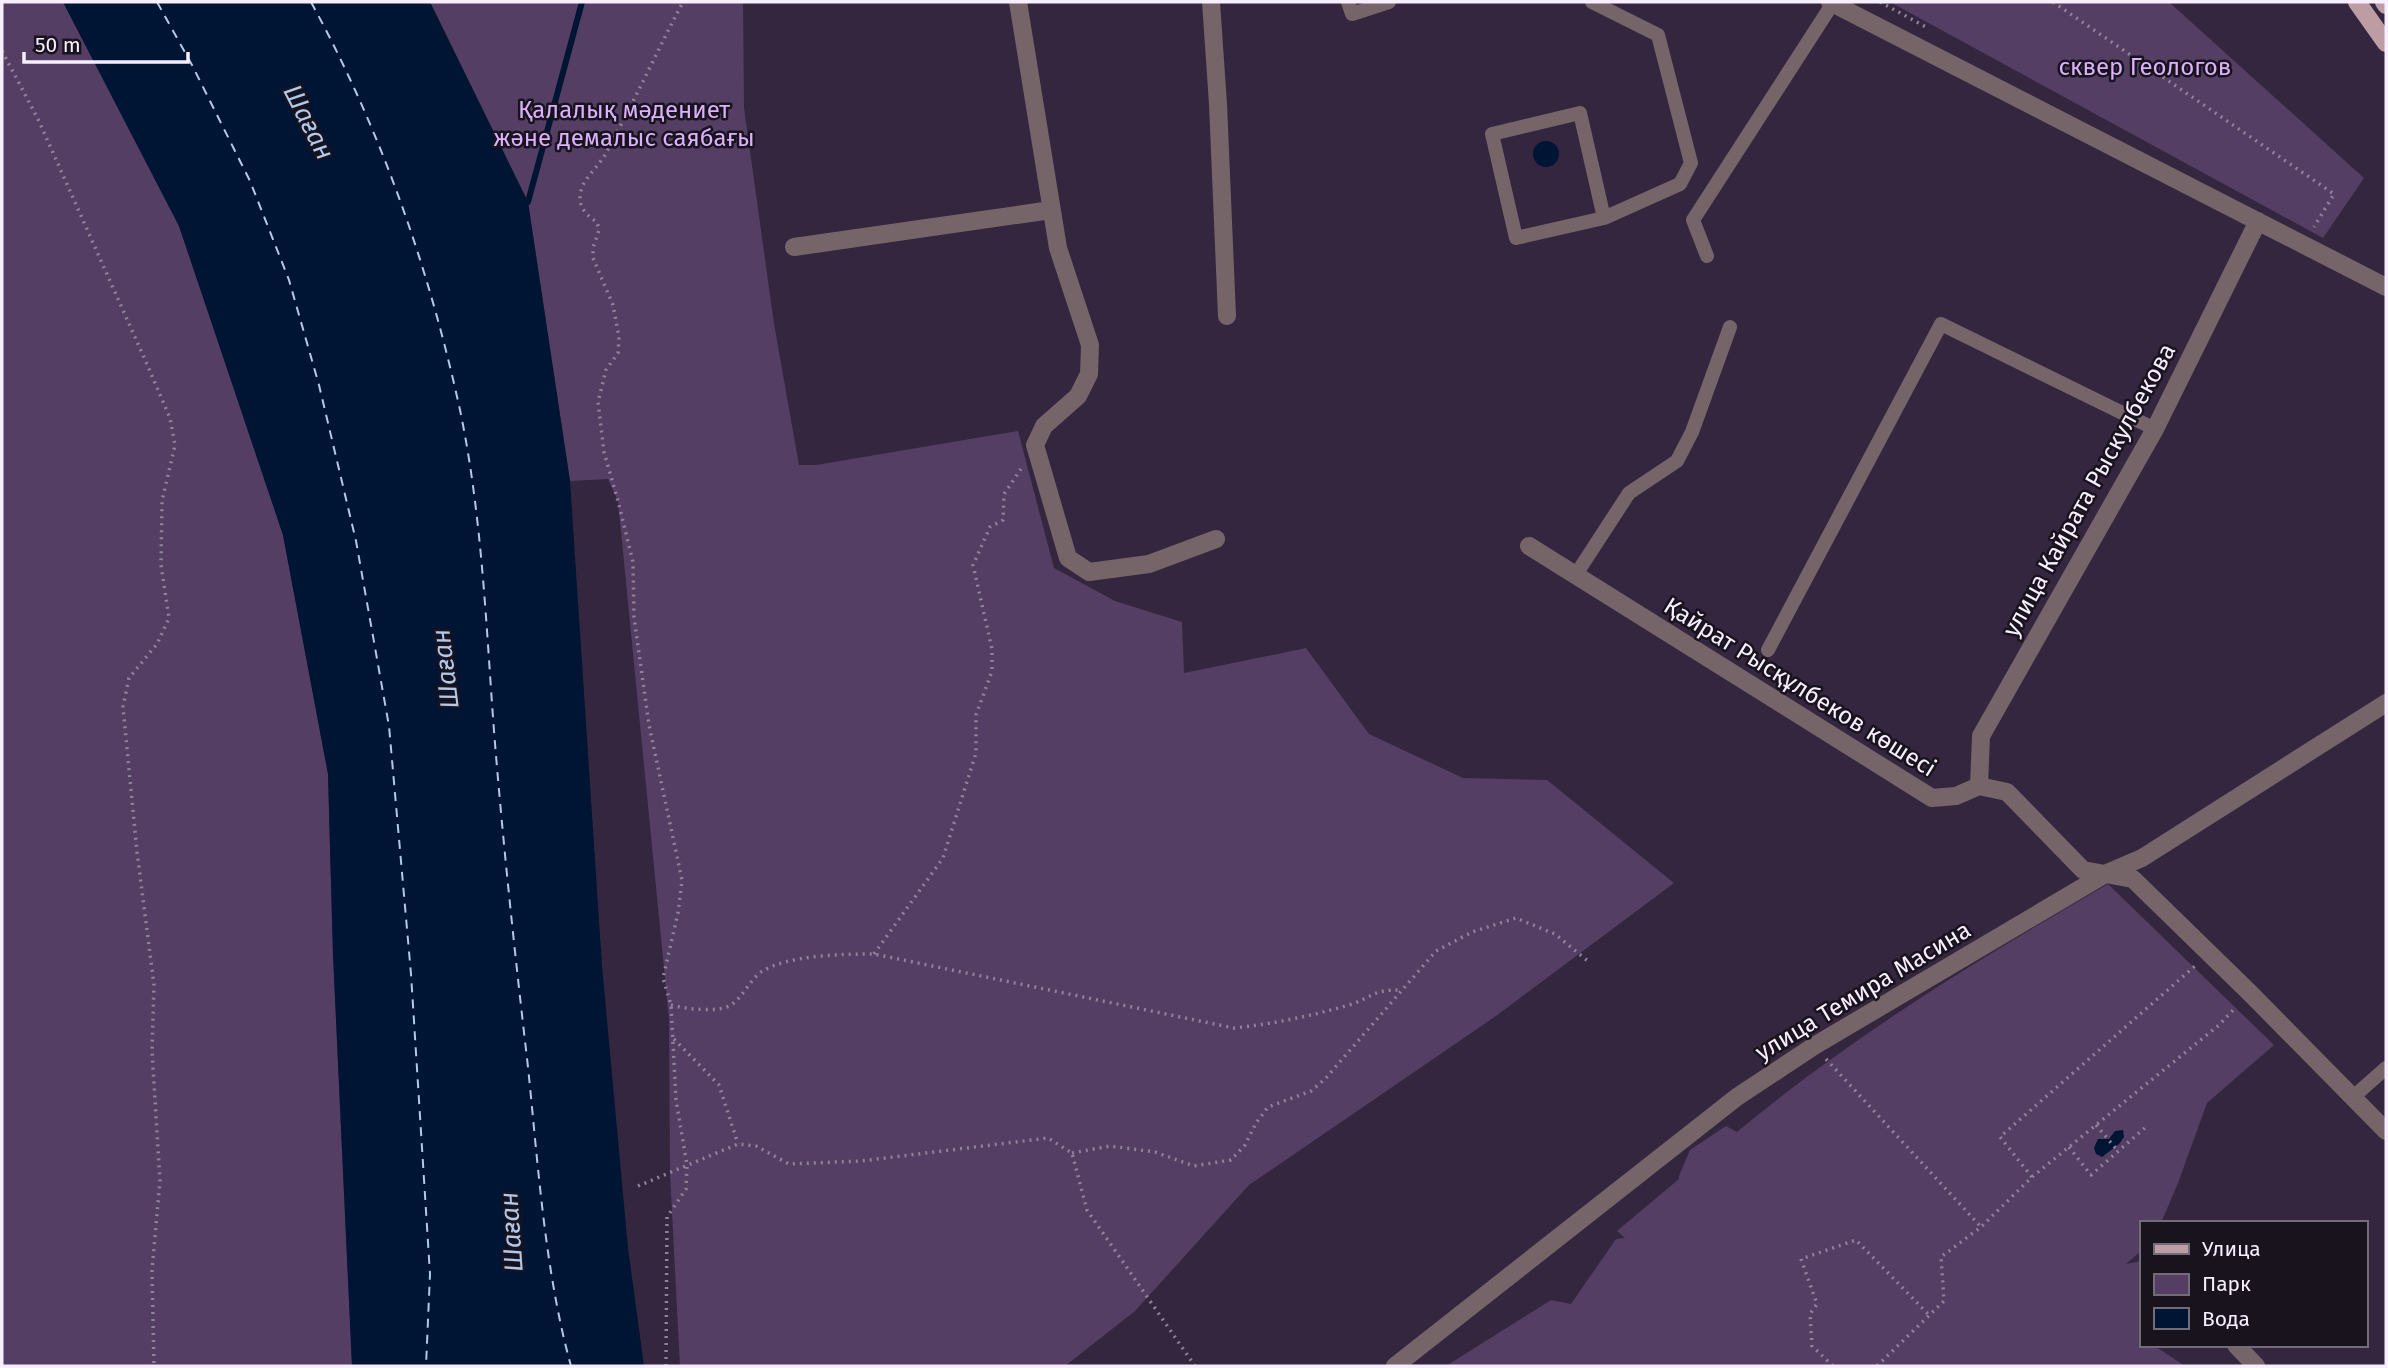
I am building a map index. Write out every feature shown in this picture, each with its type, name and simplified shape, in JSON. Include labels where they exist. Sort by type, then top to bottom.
[{"type":"main road","points":[[2357,2],[2386,43]]},
{"type":"street","points":[[1018,2],[1058,248],[1090,345],[1089,374],[1078,396],[1044,426],[1035,445],[1068,558],[1089,572],[1149,564],[1216,539]]},
{"type":"street","points":[[1211,2],[1219,104],[1227,316]]},
{"type":"street","points":[[1831,2],[2386,287]]},
{"type":"street","points":[[794,247],[1051,210]]},
{"type":"street","name":"улица Кайрата Рыскулбекова","points":[[1979,786],[1981,736],[2155,429],[2258,221]]},
{"type":"street","name":"Қайрат Рысқұлбеков көшесі","points":[[1529,546],[1933,798],[1956,796],[1979,786]]},
{"type":"street","name":"улица Темира Масина","points":[[1395,1366],[1737,1097],[1814,1046],[2107,873],[2142,858],[2386,703]]},
{"type":"street","points":[[1979,786],[2007,792],[2083,870],[2133,879],[2386,1131]]},
{"type":"street","points":[[2238,1347],[2256,1366]]},
{"type":"lane","points":[[1348,2],[1352,14],[1389,2]]},
{"type":"lane","points":[[1592,2],[1658,35],[1690,163],[1680,184],[1604,218],[1516,238],[1492,134],[1580,113],[1604,218]]},
{"type":"lane","points":[[1707,257],[1693,220],[1831,2]]},
{"type":"lane","points":[[1768,650],[1941,324],[2155,429]]},
{"type":"lane","points":[[1575,576],[1629,493],[1678,461],[1692,432],[1730,327]]},
{"type":"lane","points":[[2352,1098],[2386,1068]]},
{"type":"path","points":[[666,1366],[667,1217],[686,1189],[687,1165],[676,1100],[671,1005],[663,978],[678,914],[682,880],[649,725],[634,617],[633,562],[604,452],[598,402],[606,370],[618,353],[619,337],[613,306],[593,258],[599,230],[597,222],[584,215],[581,207],[583,187],[606,155],[683,2]]},
{"type":"path","points":[[2053,2],[2334,194],[2311,232]]},
{"type":"path","points":[[2,51],[38,119],[151,373],[170,418],[175,445],[162,501],[161,565],[169,618],[157,643],[129,678],[123,707],[137,852],[154,985],[152,1051],[160,1181],[152,1270],[154,1366]]},
{"type":"path","points":[[874,954],[943,858],[976,753],[976,715],[992,671],[992,649],[974,565],[990,527],[1003,520],[1004,494],[1035,445]]},
{"type":"path","points":[[638,1186],[738,1144],[756,1146],[789,1164],[861,1161],[1048,1138],[1072,1153],[1110,1146],[1155,1152],[1194,1166],[1231,1160],[1245,1144],[1268,1107],[1311,1091],[1325,1079],[1436,951],[1472,932],[1516,918],[1555,934],[1589,962]]},
{"type":"path","points":[[2032,1177],[2000,1137],[2209,953]]},
{"type":"path","points":[[671,1005],[708,1010],[730,1006],[761,972],[795,960],[874,954],[1234,1028],[1268,1024],[1352,1004],[1381,989],[1401,990]]},
{"type":"path","points":[[1877,1366],[1944,1301],[1941,1257],[1981,1227],[2032,1177],[2218,1025],[2250,993]]},
{"type":"path","points":[[674,1039],[719,1085],[738,1144]]},
{"type":"path","points":[[1814,1046],[1981,1227]]},
{"type":"path","points":[[2096,1125],[2119,1151]]},
{"type":"path","points":[[2069,1147],[2091,1175],[2147,1126]]},
{"type":"path","points":[[1072,1153],[1087,1210],[1195,1366]]},
{"type":"path","points":[[1833,1366],[1812,1346],[1810,1314],[1817,1304],[1801,1259],[1856,1240],[1929,1316]]},
{"type":"green space","points":[[2,2],[63,2],[179,226],[283,535],[328,774],[333,954],[352,1366],[2,1366]]},
{"type":"green space","name":"Қалалық мәдениет және демалыс саябағы","points":[[430,2],[743,2],[744,108],[774,324],[799,465],[816,465],[1018,431],[1054,568],[1115,601],[1182,622],[1184,673],[1306,648],[1369,734],[1463,778],[1547,780],[1674,883],[1496,1016],[1249,1185],[1135,1311],[1065,1366],[680,1366],[670,1173],[669,1019],[618,501],[608,479],[570,481],[528,202]]},
{"type":"green space","name":"сквер Геологов","points":[[1890,2],[2169,2],[2364,178],[2323,238]]},
{"type":"green space","points":[[2108,884],[2274,1045],[2207,1103],[2162,1221],[2140,1221],[2140,1252],[2126,1264],[2140,1261],[2140,1347],[2156,1347],[2185,1366],[1446,1366],[1551,1300],[1571,1304],[1616,1239],[1625,1238],[1617,1231],[1679,1179],[1690,1150],[1726,1126],[1737,1132],[1825,1063],[1871,1031],[2012,941]]},
{"type":"water","name":"Шаған","points":[[63,2],[430,2],[528,202],[570,481],[602,966],[628,1248],[644,1366],[352,1366],[333,954],[328,774],[283,535],[179,226]]},
{"type":"water","points":[[1546,141],[1555,145],[1559,154],[1555,163],[1546,167],[1537,163],[1533,154],[1537,145]]},
{"type":"water","points":[[2123,1130],[2124,1137],[2119,1144],[2102,1157],[2096,1154],[2094,1148],[2098,1139],[2109,1139],[2115,1131]]},
{"type":"waterway","points":[[528,202],[582,2]]},
{"type":"ferry route","points":[[157,2],[250,181],[289,280],[319,385],[356,541],[389,726],[411,974],[430,1274],[426,1366]]},
{"type":"ferry route","points":[[311,2],[359,100],[400,201],[433,304],[460,410],[478,530],[501,815],[544,1218],[555,1294],[571,1366]]}]
